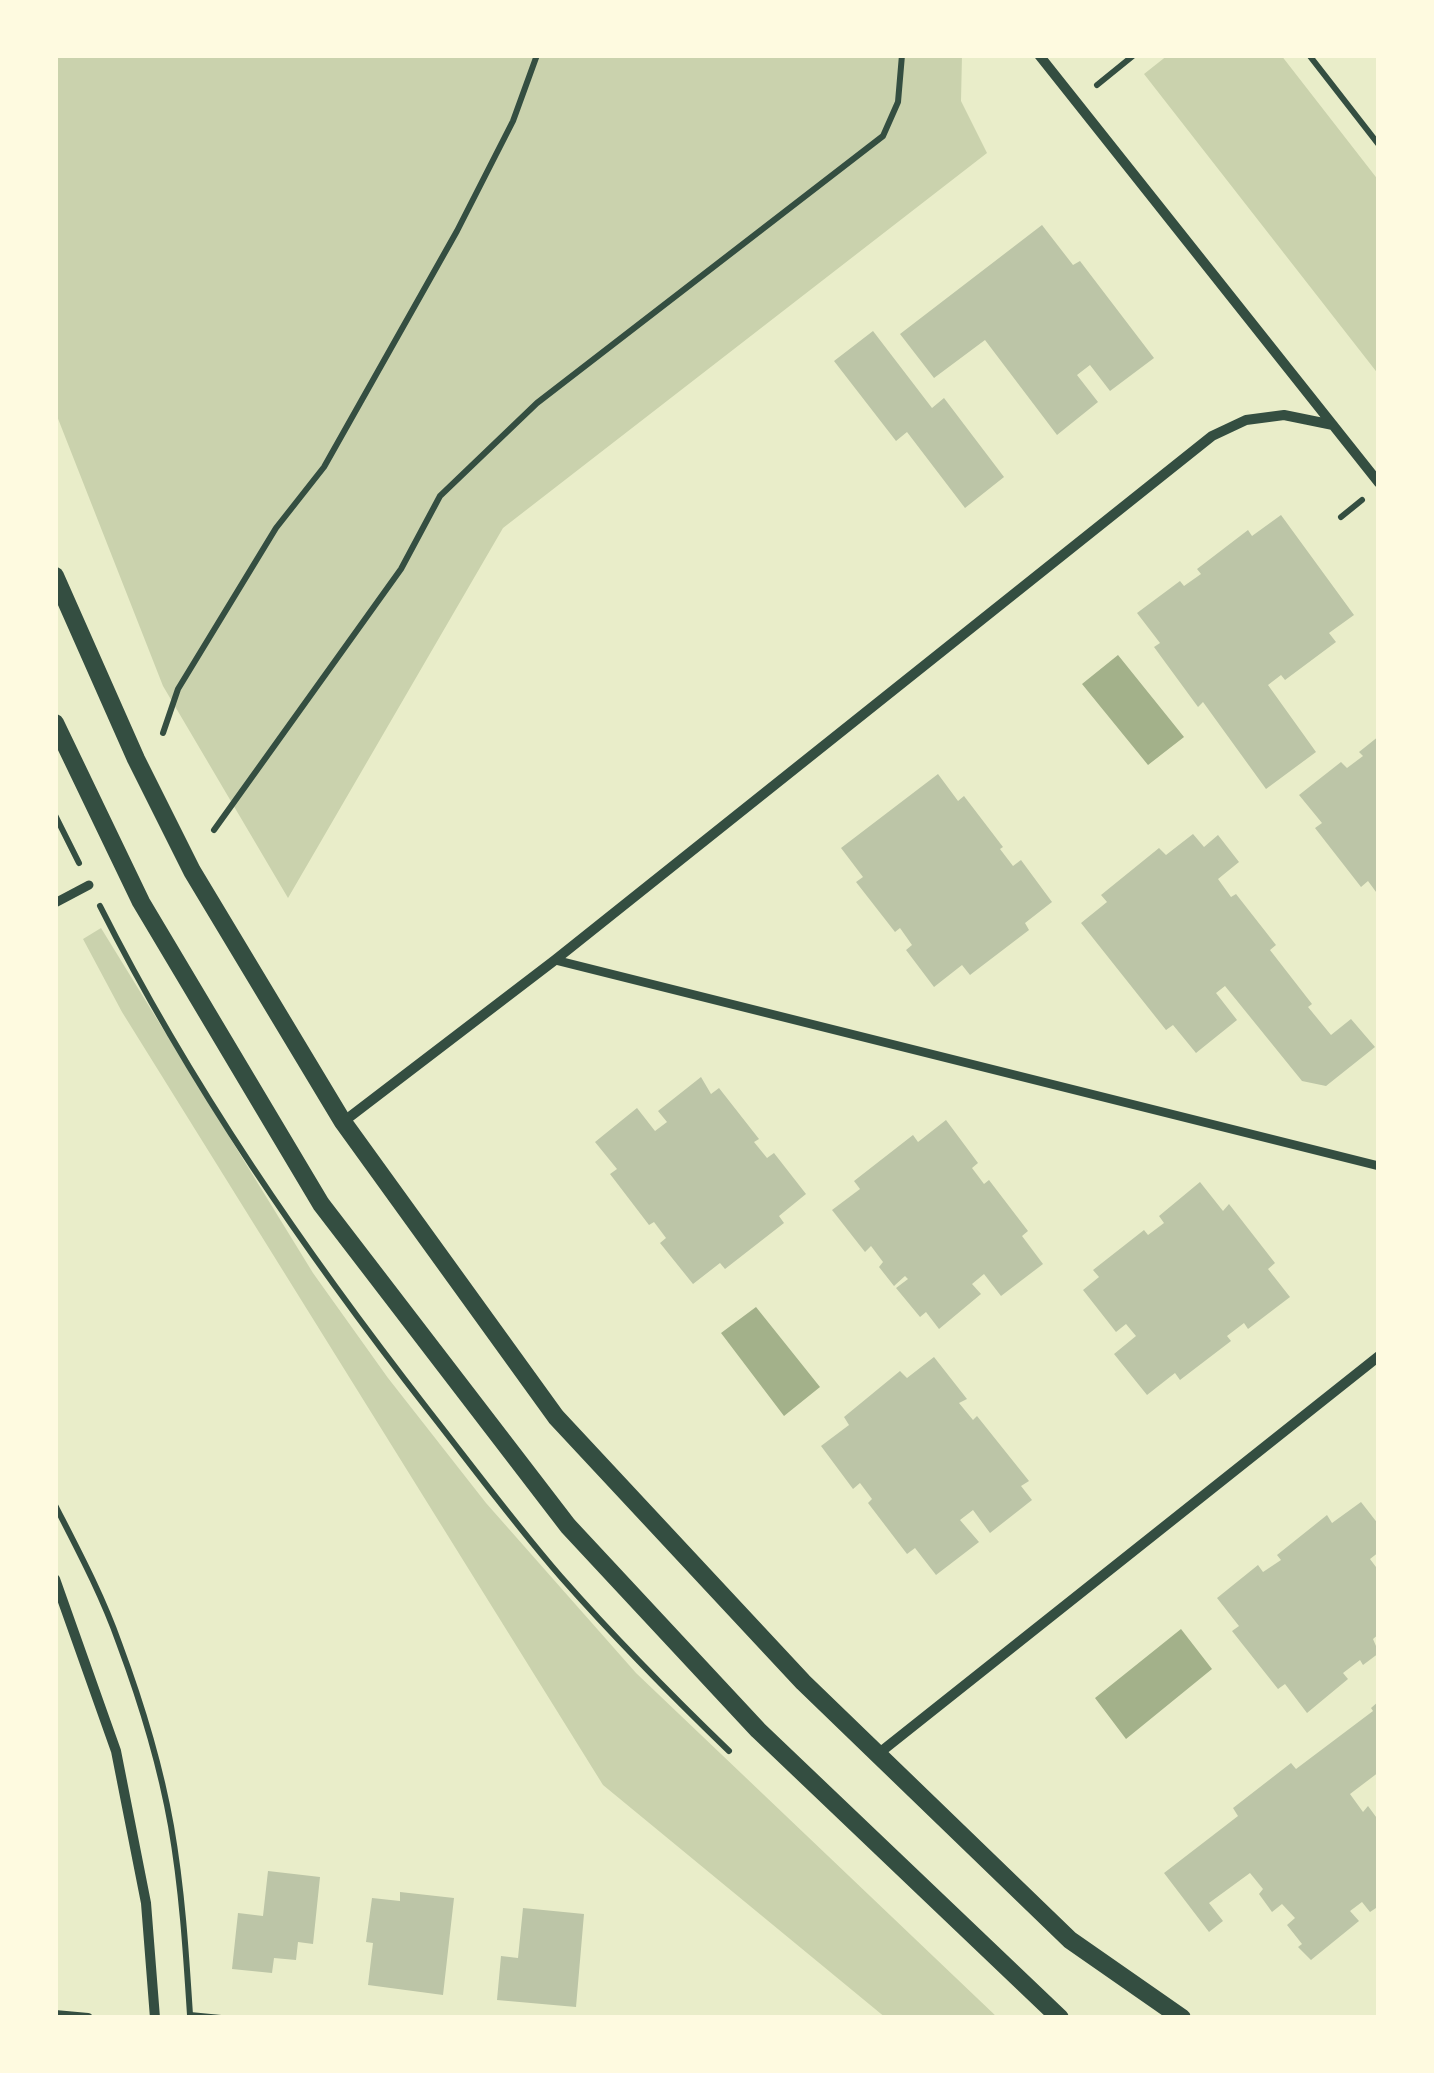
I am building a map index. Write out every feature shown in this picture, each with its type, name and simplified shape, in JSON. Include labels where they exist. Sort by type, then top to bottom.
[{"type":"street","points":[[1040,55],[1379,483]]},
{"type":"street","points":[[343,1122],[555,960],[1212,436],[1246,420],[1284,414],[1333,425]]},
{"type":"street","points":[[55,576],[136,759],[192,872],[343,1122],[556,1416],[804,1682],[1070,1940],[1182,2018]]},
{"type":"street","points":[[55,723],[141,902],[322,1204],[568,1526],[758,1730],[1060,2018]]},
{"type":"street","points":[[55,902],[89,885]]},
{"type":"street","points":[[555,960],[1379,1166]]},
{"type":"street","points":[[878,1754],[1379,1356]]},
{"type":"street","points":[[55,1579],[116,1751],[146,1903],[155,2018]]},
{"type":"street","points":[[55,2015],[88,2018]]},
{"type":"path","points":[[163,732],[178,689],[276,528],[324,466],[457,232],[512,121],[538,55]]},
{"type":"path","points":[[214,830],[401,568],[440,496],[537,403],[883,136],[898,102],[902,55]]},
{"type":"path","points":[[1076,101],[1134,55]]},
{"type":"path","points":[[1309,55],[1379,145]]},
{"type":"shaded area","points":[[55,55],[962,55],[961,101],[987,153],[503,528],[288,898],[163,686],[55,411]]},
{"type":"shaded area","points":[[1168,55],[1281,55],[1379,181],[1379,375],[1144,74]]},
{"type":"shaded area","points":[[1118,655],[1184,737],[1148,765],[1082,684]]},
{"type":"shaded area","points":[[101,928],[313,1273],[388,1378],[486,1503],[636,1673],[998,2018],[886,2018],[603,1785],[122,1012],[83,939]]},
{"type":"shaded area","points":[[756,1307],[820,1387],[784,1416],[721,1333]]},
{"type":"shaded area","points":[[1181,1629],[1212,1669],[1126,1739],[1095,1698]]},
{"type":"building","points":[[1042,225],[1073,265],[1080,261],[1154,358],[1110,391],[1090,365],[1077,375],[1098,402],[1057,435],[985,340],[934,378],[900,334]]},
{"type":"building","points":[[873,331],[932,408],[944,398],[1004,477],[965,508],[907,432],[896,441],[834,361]]},
{"type":"building","points":[[1281,515],[1354,615],[1329,633],[1336,642],[1285,680],[1281,675],[1268,685],[1316,752],[1266,789],[1203,702],[1198,707],[1154,647],[1160,643],[1137,613],[1180,581],[1184,586],[1201,574],[1197,569],[1248,530],[1252,536]]},
{"type":"building","points":[[1379,736],[1379,896],[1368,881],[1361,887],[1315,828],[1322,823],[1299,795],[1341,762],[1347,768]]},
{"type":"building","points":[[938,774],[958,801],[964,796],[1013,866],[1021,860],[1052,902],[1025,923],[1029,930],[970,975],[962,965],[934,987],[906,950],[912,945],[900,928],[895,932],[856,882],[863,877],[841,848]]},
{"type":"building","points":[[1193,834],[1204,847],[1218,835],[1239,862],[1218,879],[1231,897],[1236,894],[1276,945],[1270,950],[1331,1035],[1351,1019],[1375,1047],[1326,1086],[1302,1081],[1225,986],[1216,993],[1237,1020],[1196,1053],[1173,1025],[1166,1030],[1081,923],[1107,902],[1101,895],[1159,848],[1166,855]]},
{"type":"building","points":[[701,1077],[711,1094],[719,1088],[759,1139],[754,1142],[767,1158],[774,1153],[806,1194],[779,1216],[784,1223],[725,1269],[720,1263],[693,1284],[660,1243],[666,1238],[654,1222],[649,1225],[610,1174],[617,1169],[595,1142],[637,1108],[655,1131],[667,1122],[658,1111]]},
{"type":"building","points":[[946,1120],[978,1163],[972,1168],[984,1184],[989,1180],[1028,1231],[1022,1236],[1043,1264],[1001,1296],[984,1274],[972,1284],[981,1294],[939,1329],[926,1312],[920,1317],[896,1288],[908,1279],[905,1276],[894,1286],[879,1267],[883,1262],[871,1246],[865,1252],[832,1210],[860,1189],[854,1181],[913,1135],[918,1142]]},
{"type":"building","points":[[1200,1182],[1223,1211],[1229,1204],[1275,1263],[1268,1269],[1290,1297],[1248,1329],[1244,1323],[1227,1336],[1231,1341],[1180,1380],[1175,1373],[1147,1395],[1114,1354],[1136,1336],[1126,1324],[1116,1332],[1083,1290],[1099,1277],[1093,1270],[1144,1230],[1148,1235],[1164,1223],[1159,1216]]},
{"type":"building","points":[[934,1357],[967,1399],[959,1403],[973,1420],[977,1416],[1029,1481],[1021,1486],[1032,1500],[990,1533],[973,1510],[960,1520],[979,1542],[936,1575],[915,1548],[907,1554],[868,1503],[872,1499],[860,1483],[853,1489],[821,1446],[849,1425],[844,1417],[900,1371],[907,1378]]},
{"type":"building","points":[[1361,1502],[1379,1525],[1379,1552],[1370,1559],[1379,1571],[1379,1634],[1373,1639],[1379,1653],[1363,1665],[1360,1660],[1343,1673],[1348,1679],[1307,1713],[1285,1684],[1278,1689],[1232,1631],[1239,1626],[1217,1598],[1258,1565],[1263,1572],[1281,1560],[1277,1555],[1327,1515],[1332,1523]]},
{"type":"building","points":[[1379,1701],[1379,1772],[1350,1794],[1363,1812],[1368,1806],[1379,1821],[1379,1906],[1370,1912],[1362,1902],[1350,1911],[1359,1921],[1311,1960],[1298,1947],[1302,1944],[1287,1925],[1295,1918],[1282,1904],[1272,1912],[1259,1894],[1263,1889],[1250,1873],[1209,1903],[1223,1921],[1209,1932],[1164,1873],[1238,1816],[1233,1808],[1291,1763],[1296,1769],[1373,1711],[1371,1708]]},
{"type":"building","points":[[268,1871],[320,1877],[313,1944],[298,1942],[296,1960],[274,1958],[272,1973],[232,1969],[238,1913],[263,1916]]},
{"type":"building","points":[[400,1892],[454,1898],[443,1995],[368,1985],[373,1943],[366,1942],[372,1898],[400,1901]]},
{"type":"building","points":[[523,1908],[584,1914],[576,2007],[497,2000],[501,1956],[518,1958]]}]
